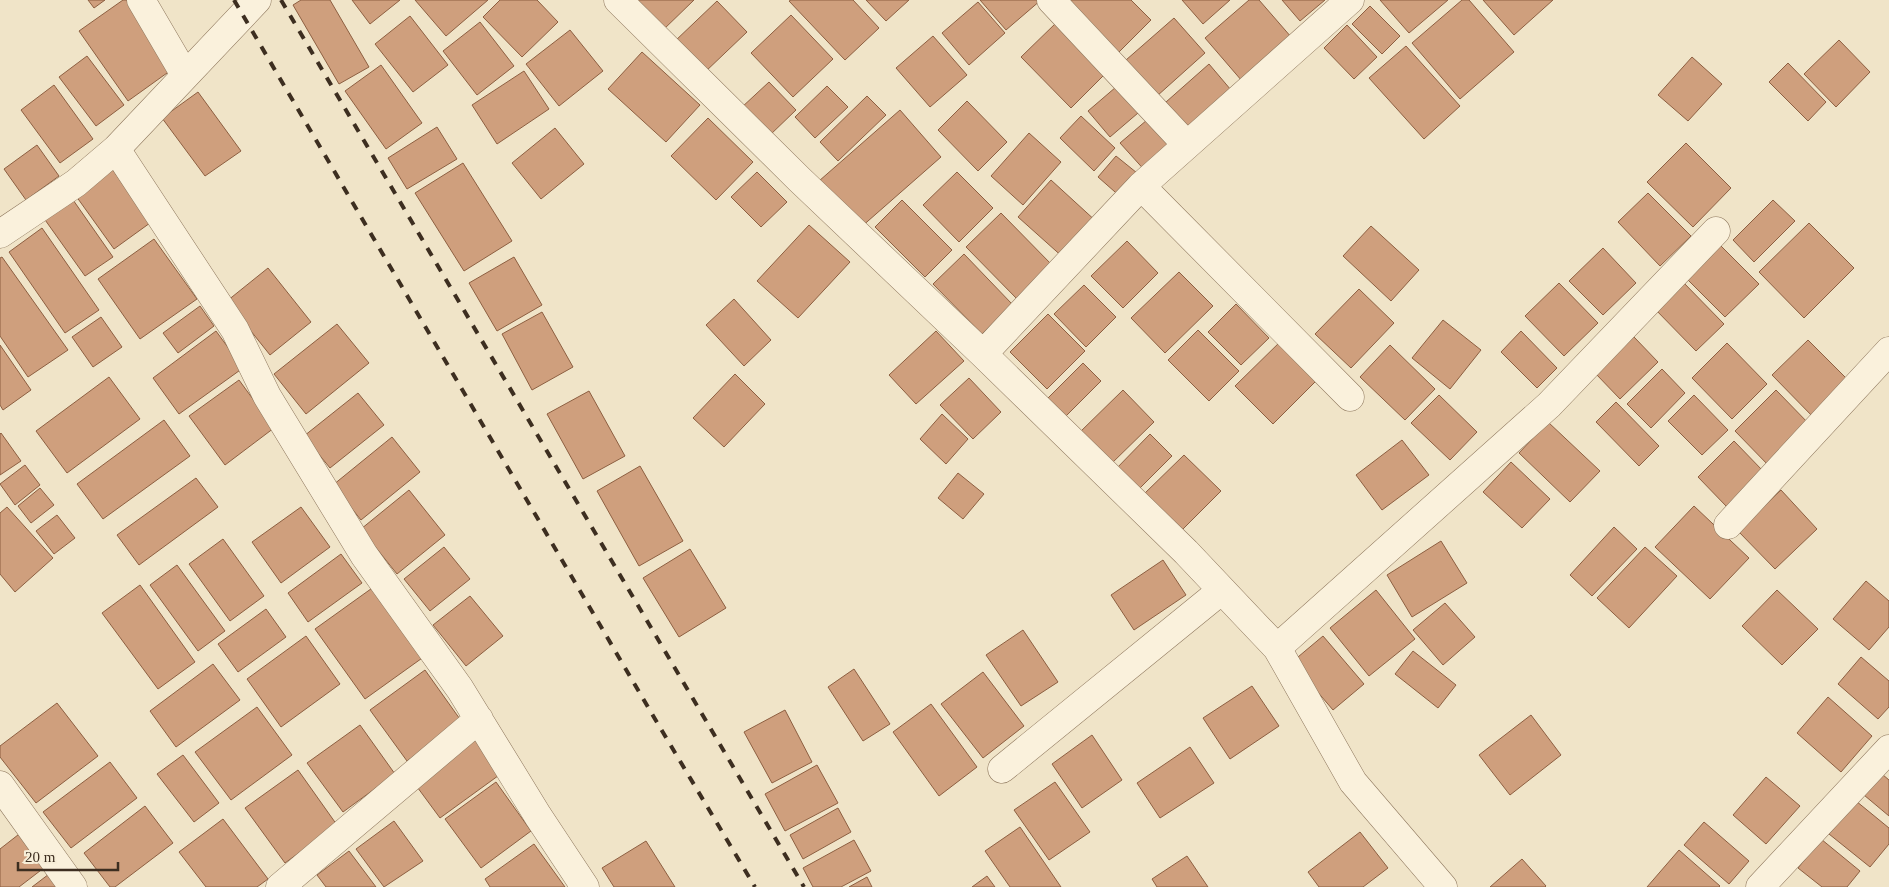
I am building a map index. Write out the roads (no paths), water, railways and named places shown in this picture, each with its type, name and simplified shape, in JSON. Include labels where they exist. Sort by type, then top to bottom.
[{"type":"street","points":[[141,0],[186,75]]},
{"type":"street","points":[[0,234],[76,183],[116,149],[257,0]]},
{"type":"street","points":[[618,0],[799,179],[983,354],[1186,552],[1277,648],[1353,782],[1443,887]]},
{"type":"street","points":[[1050,0],[1187,144]]},
{"type":"street","points":[[983,354],[1141,186],[1350,0]]},
{"type":"street","points":[[116,149],[235,330],[267,396],[364,555],[460,689],[538,816],[585,887]]},
{"type":"street","points":[[1141,186],[1350,397]]},
{"type":"street","points":[[1277,648],[1549,405],[1716,231]]},
{"type":"street","points":[[1728,525],[1889,352]]},
{"type":"street","points":[[1002,769],[1222,590]]},
{"type":"street","points":[[280,887],[479,719]]},
{"type":"street","points":[[1760,887],[1889,749]]},
{"type":"street","points":[[0,785],[73,887]]},
{"type":"railway","points":[[234,0],[755,887]]},
{"type":"railway","points":[[281,0],[804,887]]}]
